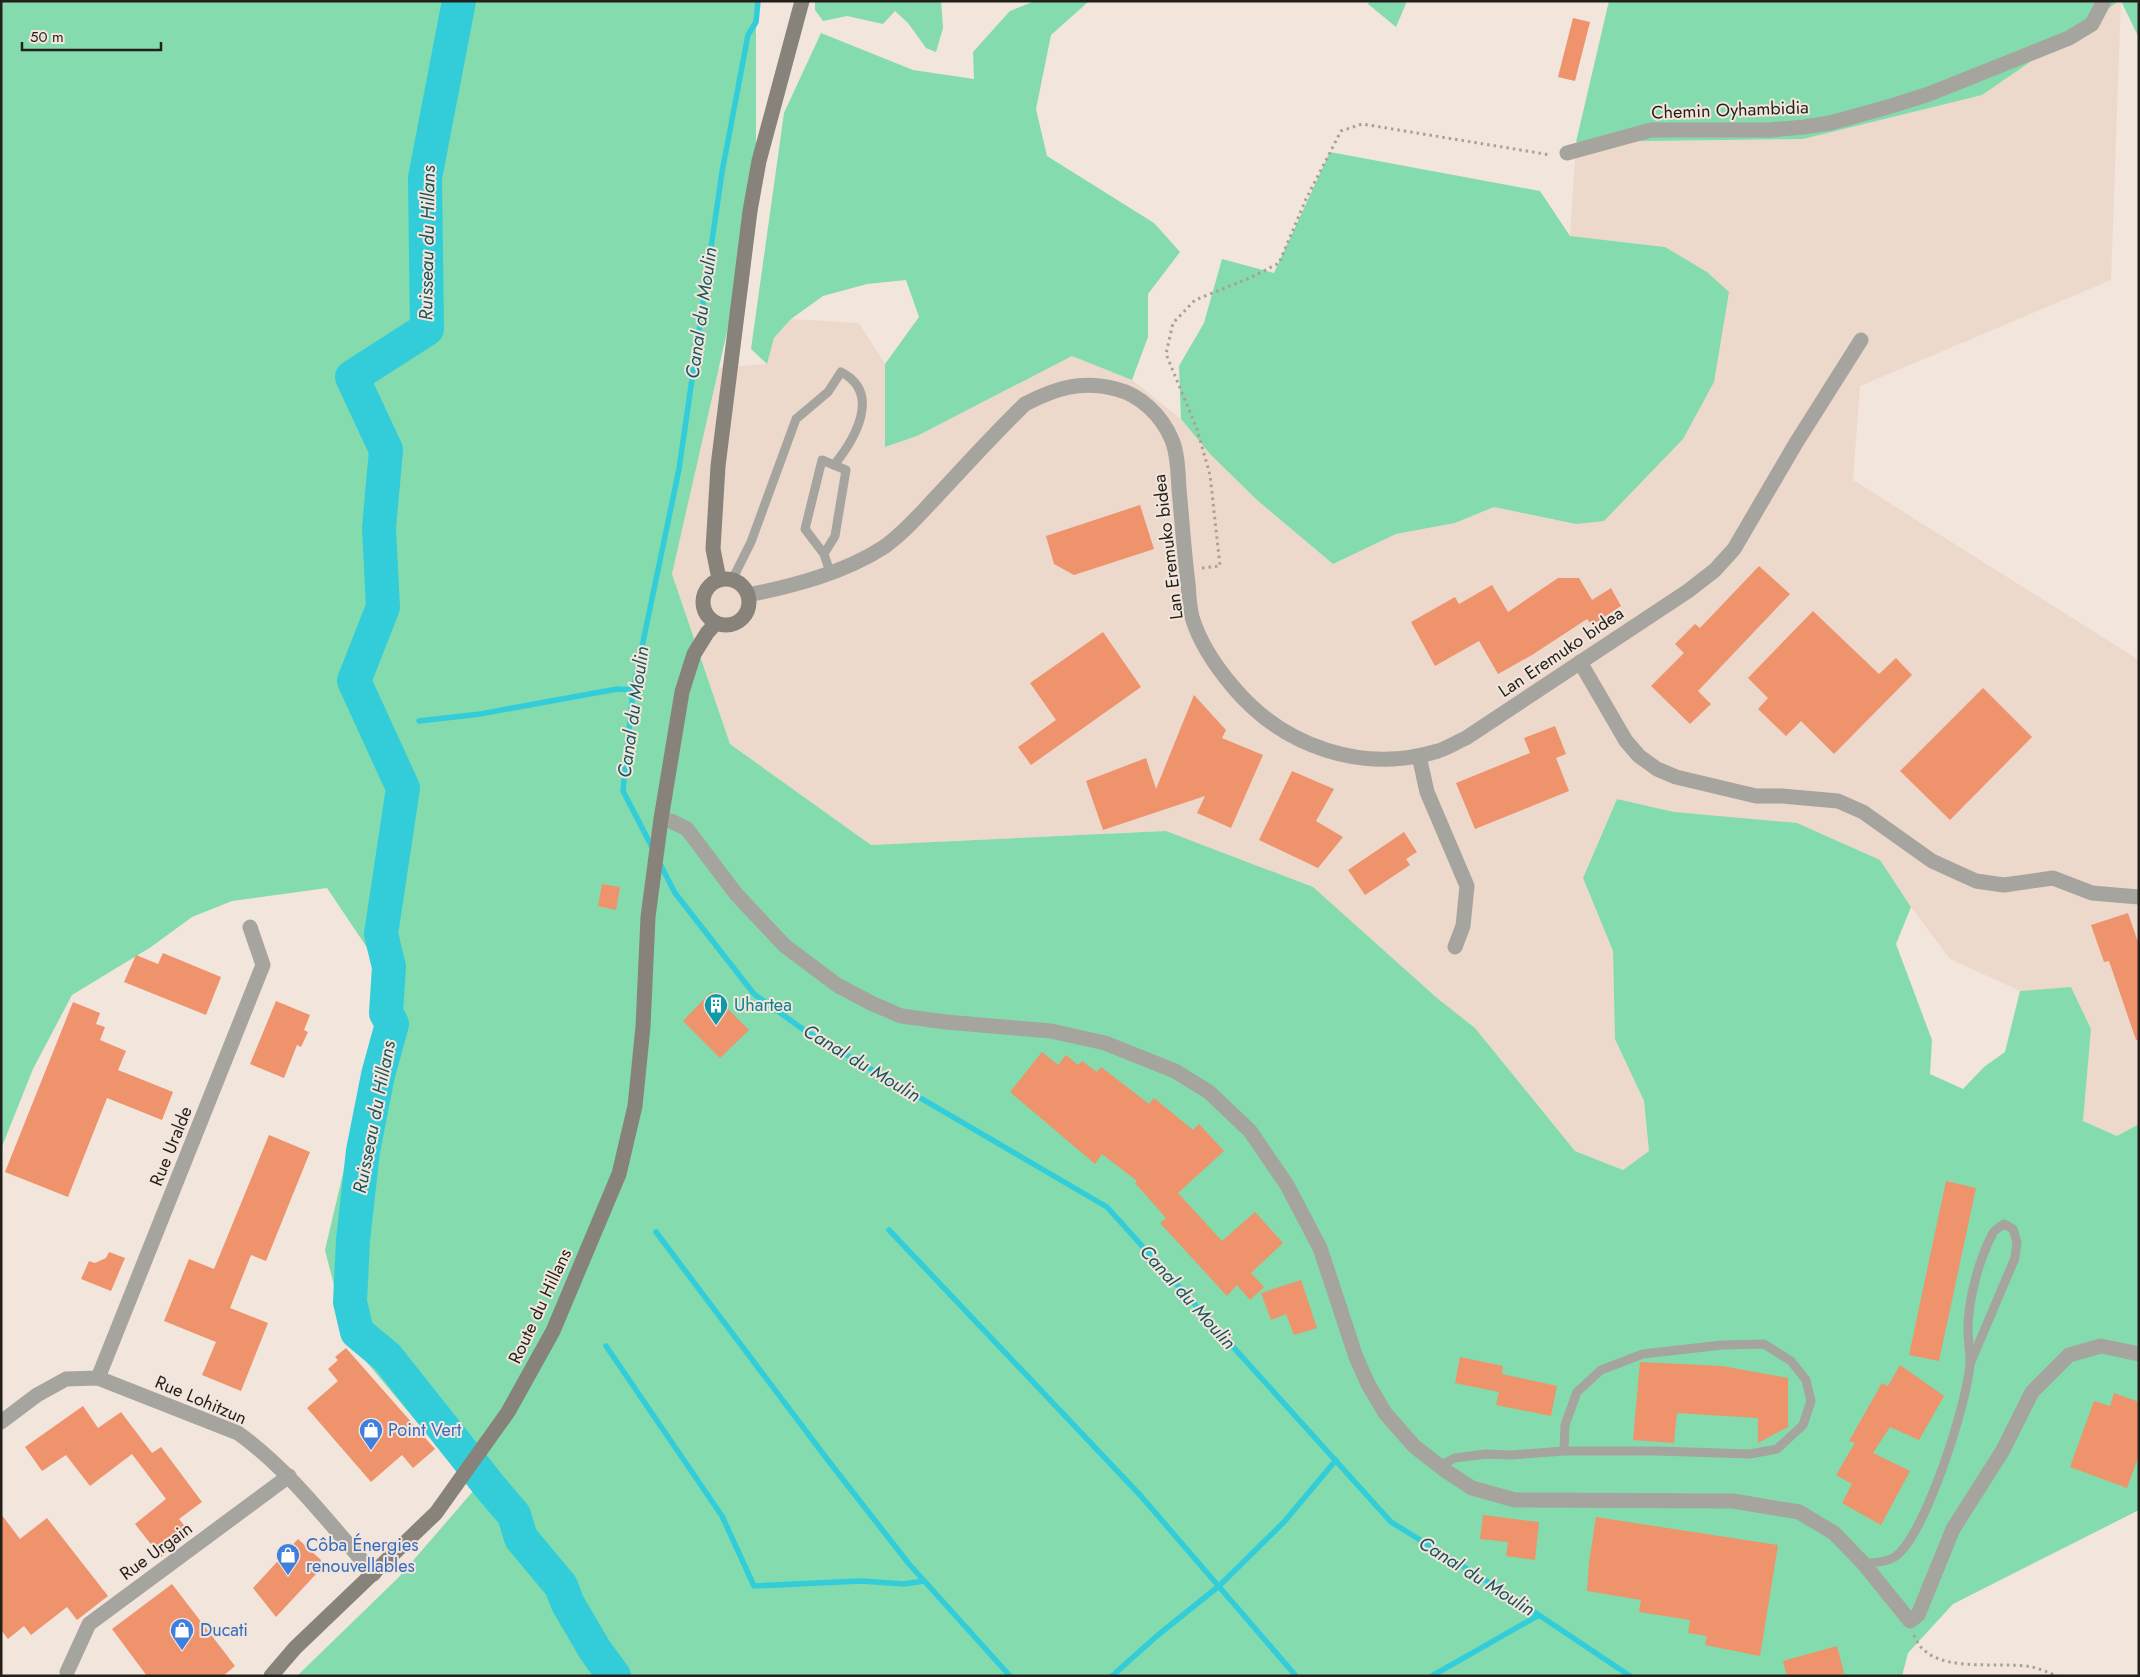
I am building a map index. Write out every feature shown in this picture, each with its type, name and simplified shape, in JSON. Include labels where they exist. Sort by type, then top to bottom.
[{"type":"street","points":[[726,580],[713,549],[716,486],[750,211],[759,161],[802,1]]},
{"type":"street","name":"Chemin Oyhambidia","points":[[1567,153],[1651,130],[1770,130],[1804,127],[1830,123],[1888,107],[1929,94],[2069,38],[2092,24],[2104,1]]},
{"type":"street","name":"Lan Eremuko bidea","points":[[748,595],[786,586],[830,572],[877,551],[905,529],[1025,404],[1049,392],[1077,385],[1102,386],[1128,392],[1150,407],[1164,424],[1172,442],[1177,468],[1192,616],[1205,649],[1222,675],[1245,702],[1274,726],[1318,749],[1362,758],[1419,756],[1440,750],[1466,738],[1688,591],[1715,570],[1734,550],[1796,443],[1861,340]]},
{"type":"street","points":[[726,580],[742,585],[748,595],[748,607],[745,615],[740,620],[724,625],[716,623],[705,612],[702,604],[706,589],[726,580]]},
{"type":"street","name":"Route du Hillans","points":[[271,1676],[296,1648],[436,1513],[508,1412],[553,1331],[619,1174],[635,1106],[643,1027],[648,917],[661,819],[682,692],[694,654],[707,633],[716,623]]},
{"type":"street","points":[[1580,662],[1626,741],[1640,756],[1657,769],[1726,790],[1756,796],[1782,796],[1838,801],[1863,812],[1932,861],[1976,881],[2004,885],[2053,878],[2092,893],[2137,899]]},
{"type":"street","points":[[1419,756],[1428,792],[1467,886],[1463,926],[1455,947]]},
{"type":"street","points":[[661,819],[671,821],[687,829],[736,894],[785,946],[837,985],[871,1003],[901,1016],[1050,1031],[1105,1043],[1174,1071],[1209,1092],[1250,1131],[1287,1185],[1320,1248],[1356,1356],[1372,1391],[1386,1413],[1414,1446],[1439,1466],[1472,1488],[1515,1500],[1733,1501],[1799,1512],[1834,1533],[1863,1563],[1910,1621],[1918,1615],[1953,1529],[2004,1450],[2032,1392],[2069,1355],[2101,1346],[2139,1354]]},
{"type":"street","name":"Rue Uralde","points":[[98,1378],[263,965],[250,927]]},
{"type":"street","name":"Rue Lohitzun","points":[[1,1422],[37,1394],[66,1379],[98,1378],[238,1433],[256,1445],[288,1476],[374,1574]]},
{"type":"street","name":"Rue Urgain","points":[[67,1672],[89,1624],[288,1476]]},
{"type":"lane","points":[[726,580],[751,542],[796,420],[828,392],[841,372],[849,376],[857,384],[862,398],[863,412],[848,448],[834,465]]},
{"type":"lane","points":[[824,554],[835,536],[846,470],[822,460],[805,529],[824,554],[830,572]]},
{"type":"lane","points":[[1863,1563],[1874,1563],[1895,1557],[1909,1541],[1925,1512],[1956,1430],[1970,1364],[2015,1258],[2017,1242],[2013,1229],[2004,1224],[1993,1232],[1975,1280],[1968,1327],[1970,1364]]},
{"type":"lane","points":[[1439,1466],[1455,1458],[1486,1454],[1511,1455],[1564,1451],[1658,1451],[1750,1454],[1777,1449],[1803,1425],[1811,1401],[1806,1380],[1790,1361],[1764,1344],[1722,1345],[1643,1354],[1601,1370],[1577,1392],[1565,1425],[1564,1451]]},
{"type":"path","points":[[1186,570],[1220,566],[1210,475],[1197,429],[1166,354],[1173,323],[1195,300],[1252,277],[1279,263],[1306,200],[1341,131],[1362,124],[1549,155],[1567,153]]},
{"type":"path","points":[[1910,1621],[1917,1644],[1935,1659],[1953,1664],[2031,1667],[2058,1676]]},
{"type":"shaded area","points":[[2121,1],[2111,280],[1860,386],[1853,480],[2139,660],[2139,1124],[2118,1136],[2083,1121],[2091,1029],[2071,987],[2020,991],[1950,959],[1911,907],[1880,860],[1617,799],[1583,878],[1613,951],[1615,1039],[1644,1101],[1649,1151],[1623,1170],[1575,1151],[1475,1028],[1437,998],[1312,887],[1166,831],[871,845],[730,744],[672,574],[718,368],[767,364],[774,338],[791,319],[859,323],[885,364],[885,447],[917,436],[1072,356],[1132,380],[1181,419],[1211,455],[1257,500],[1333,564],[1396,534],[1455,523],[1494,507],[1576,524],[1665,247],[1570,236],[1576,142],[1803,139]]},
{"type":"green space","points":[[1,1],[756,1],[756,204],[672,574],[730,744],[871,845],[1166,831],[1313,887],[1437,998],[1475,1028],[1575,1151],[1623,1170],[1649,1151],[1644,1101],[1615,1039],[1613,951],[1583,878],[1617,799],[1674,812],[1797,823],[1880,860],[1911,907],[1896,944],[1932,1040],[1930,1074],[1963,1089],[1984,1067],[2005,1052],[2020,991],[2071,987],[2091,1029],[2083,1121],[2117,1136],[2139,1124],[2139,1510],[1953,1604],[1908,1653],[1902,1676],[297,1676],[399,1577],[474,1490],[348,1340],[325,1250],[366,1076],[386,1013],[370,952],[327,888],[232,901],[192,917],[151,947],[72,995],[33,1069],[1,1149]]},
{"type":"green space","points":[[815,1],[941,1],[943,28],[936,52],[926,48],[908,23],[895,11],[883,24],[847,16],[823,21],[815,10]]},
{"type":"green space","points":[[1035,1],[1088,2],[1051,35],[1036,109],[1047,156],[1154,223],[1180,252],[1148,294],[1148,337],[1132,380],[1072,356],[917,436],[885,447],[885,364],[919,317],[906,280],[867,284],[823,296],[791,319],[774,338],[767,364],[751,349],[784,113],[821,33],[913,70],[974,79],[973,52],[1010,11]]},
{"type":"green space","points":[[1370,1],[1407,1],[1396,27],[1368,4]]},
{"type":"green space","points":[[1609,1],[2119,1],[1982,95],[1803,139],[1576,142]]},
{"type":"green space","points":[[2121,1],[2139,1],[2139,38]]},
{"type":"green space","points":[[1330,152],[1540,191],[1570,236],[1665,247],[1707,272],[1729,292],[1714,382],[1683,439],[1604,521],[1576,524],[1494,507],[1455,523],[1396,534],[1333,564],[1257,500],[1211,455],[1181,419],[1179,366],[1204,323],[1222,259],[1274,273]]},
{"type":"building","points":[[1573,18],[1590,22],[1575,81],[1558,77]]},
{"type":"building","points":[[1140,505],[1154,549],[1074,575],[1054,564],[1046,536]]},
{"type":"building","points":[[1759,566],[1790,594],[1698,691],[1711,704],[1690,724],[1651,686],[1684,653],[1675,644],[1695,624],[1700,628]]},
{"type":"building","points":[[1558,578],[1579,578],[1592,600],[1611,588],[1621,606],[1592,625],[1587,619],[1532,655],[1498,674],[1479,641],[1435,666],[1411,622],[1455,597],[1459,604],[1492,585],[1508,612]]},
{"type":"building","points":[[1813,611],[1879,674],[1896,658],[1912,675],[1834,754],[1801,721],[1786,736],[1758,709],[1768,698],[1748,678]]},
{"type":"building","points":[[1103,632],[1141,687],[1031,765],[1018,747],[1056,720],[1030,683]]},
{"type":"building","points":[[1983,688],[2032,737],[1950,820],[1900,771]]},
{"type":"building","points":[[1194,695],[1226,730],[1222,738],[1263,755],[1231,828],[1197,813],[1205,796],[1103,830],[1086,781],[1146,758],[1156,789]]},
{"type":"building","points":[[1555,726],[1566,754],[1556,758],[1569,791],[1475,829],[1456,783],[1530,753],[1524,738]]},
{"type":"building","points":[[1292,771],[1334,789],[1316,821],[1343,837],[1318,868],[1259,840]]},
{"type":"building","points":[[1404,832],[1417,852],[1406,859],[1410,865],[1365,895],[1348,870]]},
{"type":"building","points":[[602,884],[620,887],[616,910],[598,906]]},
{"type":"building","points":[[2128,913],[2139,945],[2139,1040],[2136,1040],[2109,961],[2104,962],[2091,925]]},
{"type":"building","points":[[163,953],[221,977],[206,1015],[124,982],[136,955],[158,964]]},
{"type":"building","name":"Uhartea","points":[[711,992],[749,1030],[720,1058],[683,1021]]},
{"type":"building","points":[[276,1001],[310,1015],[304,1030],[308,1032],[301,1047],[297,1045],[284,1078],[250,1064]]},
{"type":"building","points":[[73,1002],[100,1013],[96,1024],[105,1027],[100,1040],[126,1051],[118,1070],[173,1092],[162,1120],[107,1098],[68,1197],[5,1172]]},
{"type":"building","points":[[1042,1052],[1058,1065],[1066,1055],[1078,1065],[1082,1061],[1097,1072],[1101,1067],[1149,1104],[1154,1098],[1193,1130],[1199,1124],[1224,1151],[1178,1193],[1222,1241],[1255,1212],[1283,1243],[1251,1273],[1264,1287],[1250,1300],[1237,1285],[1227,1296],[1160,1223],[1166,1218],[1135,1183],[1137,1181],[1102,1154],[1095,1164],[1010,1092]]},
{"type":"building","points":[[269,1135],[310,1152],[266,1261],[251,1255],[230,1308],[268,1323],[241,1391],[202,1375],[216,1342],[164,1321],[189,1259],[214,1269]]},
{"type":"building","points":[[1946,1181],[1976,1188],[1939,1361],[1909,1355]]},
{"type":"building","points":[[109,1252],[125,1258],[111,1291],[81,1279],[89,1261],[95,1263],[106,1258]]},
{"type":"building","points":[[1301,1280],[1317,1328],[1294,1335],[1286,1314],[1271,1320],[1261,1293]]},
{"type":"building","points":[[346,1348],[435,1449],[413,1468],[402,1455],[371,1482],[307,1408],[338,1381],[328,1369],[338,1360],[335,1357]]},
{"type":"building","points":[[1460,1357],[1503,1366],[1502,1374],[1557,1386],[1551,1416],[1496,1405],[1499,1392],[1455,1383]]},
{"type":"building","points":[[1640,1362],[1722,1366],[1788,1378],[1788,1427],[1758,1443],[1758,1418],[1677,1413],[1674,1443],[1633,1440]]},
{"type":"building","points":[[1900,1365],[1944,1396],[1919,1440],[1890,1427],[1873,1453],[1910,1471],[1881,1525],[1842,1503],[1852,1484],[1836,1475],[1855,1443],[1849,1441],[1882,1383],[1888,1386]]},
{"type":"building","points":[[2114,1393],[2139,1402],[2139,1455],[2127,1488],[2070,1467],[2094,1401],[2110,1406]]},
{"type":"building","points":[[83,1406],[98,1428],[121,1412],[152,1453],[161,1447],[202,1502],[179,1519],[191,1534],[161,1557],[135,1524],[166,1499],[132,1454],[90,1486],[66,1455],[42,1471],[25,1447]]},
{"type":"building","points":[[1,1514],[20,1539],[47,1518],[108,1596],[77,1620],[67,1607],[31,1635],[24,1626],[8,1639],[1,1630]]},
{"type":"building","points":[[1483,1515],[1539,1522],[1535,1560],[1506,1556],[1508,1542],[1480,1539]]},
{"type":"building","points":[[1596,1517],[1778,1545],[1760,1656],[1705,1645],[1707,1636],[1688,1633],[1690,1620],[1639,1612],[1641,1600],[1587,1591]]},
{"type":"building","points":[[298,1539],[321,1560],[318,1572],[276,1617],[253,1588]]},
{"type":"building","points":[[172,1584],[235,1666],[223,1676],[147,1676],[112,1629]]},
{"type":"building","points":[[1837,1646],[1844,1673],[1833,1676],[1787,1676],[1783,1661]]},
{"type":"waterway","name":"Ruisseau du Hillans","points":[[459,1],[425,178],[427,329],[352,377],[386,450],[379,528],[383,607],[354,681],[403,788],[381,934],[389,967],[386,1013],[392,1024],[378,1075],[363,1151],[353,1240],[350,1302],[357,1332],[387,1357],[514,1515],[521,1538],[561,1586],[568,1604],[595,1650],[614,1676]]},
{"type":"waterway","name":"Canal du Moulin","points":[[653,849],[623,791],[633,690],[679,469],[722,172],[748,35],[756,22],[758,1]]},
{"type":"waterway","points":[[419,721],[480,714],[617,689],[633,690]]},
{"type":"waterway","name":"Canal du Moulin","points":[[659,862],[675,893],[754,994],[804,1030],[1107,1207],[1391,1522],[1506,1593],[1630,1676]]},
{"type":"waterway","points":[[889,1230],[1140,1495],[1296,1676]]},
{"type":"waterway","points":[[656,1232],[827,1459],[909,1564],[1010,1676]]},
{"type":"waterway","points":[[606,1346],[722,1516],[754,1586],[861,1581],[904,1584],[924,1581]]},
{"type":"waterway","points":[[1112,1676],[1158,1635],[1219,1586],[1284,1522],[1336,1460]]},
{"type":"waterway","points":[[1432,1676],[1539,1615]]},
{"type":"place","name":"Uhartea","points":[[716,1026]]},
{"type":"place","name":"Point Vert","points":[[371,1451]]},
{"type":"place","name":"Côba Énergies renouvellables","points":[[288,1576]]},
{"type":"place","name":"Ducati","points":[[182,1651]]}]
